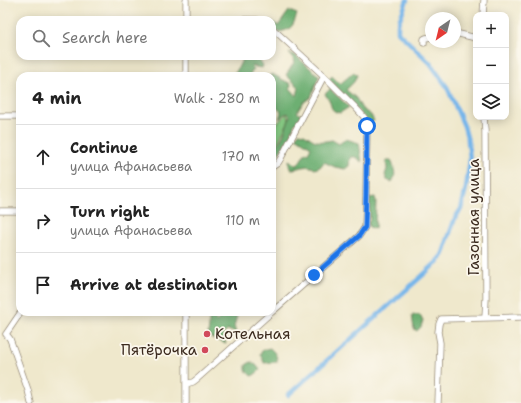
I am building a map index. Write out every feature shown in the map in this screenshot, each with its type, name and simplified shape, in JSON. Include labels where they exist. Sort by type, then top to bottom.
[{"type":"street","points":[[186,0],[186,16]]},
{"type":"street","points":[[483,12],[484,0]]},
{"type":"street","points":[[276,32],[324,76],[354,107],[366,121],[367,126],[365,227],[359,236],[276,309]]},
{"type":"street","points":[[461,34],[473,37]]},
{"type":"street","points":[[424,43],[425,38]]},
{"type":"street","points":[[186,60],[186,72]]},
{"type":"street","points":[[276,165],[281,158],[324,76]]},
{"type":"street","points":[[0,116],[16,116]]},
{"type":"street","name":"Газонная улица","points":[[484,120],[485,318]]},
{"type":"street","points":[[0,211],[16,211]]},
{"type":"street","points":[[6,334],[18,316]]},
{"type":"street","points":[[186,316],[186,403]]},
{"type":"street","points":[[186,384],[197,379],[268,316]]},
{"type":"street","points":[[438,403],[440,343],[438,332],[441,319],[521,318]]},
{"type":"street","points":[[0,332],[6,334],[10,339],[26,382],[30,403]]},
{"type":"green space","points":[[289,11],[297,14],[289,29],[278,32],[276,30],[276,24],[278,26]]},
{"type":"green space","points":[[289,53],[296,56],[319,76],[311,97],[303,103],[297,112],[302,116],[294,125],[292,134],[276,156],[276,148],[283,136],[290,117],[288,113],[279,119],[281,112],[276,107],[276,76],[291,84],[290,88],[297,96],[299,87],[286,75],[295,61]]},
{"type":"green space","points":[[242,60],[259,60],[263,65],[262,68],[251,66],[254,69],[252,72],[236,72]]},
{"type":"green space","points":[[354,72],[357,75],[354,82],[346,90],[356,98],[362,109],[371,115],[374,121],[369,123],[329,79],[332,76],[340,84]]},
{"type":"green space","points":[[330,89],[349,107],[340,113],[333,110],[325,94]]},
{"type":"green space","points":[[287,114],[289,120],[276,146],[276,125]]},
{"type":"green space","points":[[299,133],[304,134],[316,141],[332,140],[339,144],[346,139],[359,143],[362,162],[356,157],[350,157],[349,166],[345,169],[335,167],[324,162],[320,167],[315,169],[306,166],[291,169],[289,166],[289,160],[297,166],[311,147],[296,137]]},
{"type":"green space","points":[[386,160],[391,160],[394,169],[395,174],[392,182],[387,180],[385,175],[387,169]]},
{"type":"green space","points":[[375,197],[375,229],[369,227],[368,222],[370,219],[369,198]]},
{"type":"green space","points":[[412,315],[420,315],[423,320],[421,327],[417,331],[414,329]]},
{"type":"green space","points":[[209,316],[215,316],[216,322],[219,319],[219,316],[237,316],[234,326],[236,333],[228,330],[223,335],[226,344],[212,338],[208,334]]},
{"type":"green space","points":[[270,348],[277,358],[277,362],[264,363],[260,354],[263,350]]},
{"type":"green space","points":[[251,362],[260,370],[251,376],[246,370],[246,365]]},
{"type":"waterway","points":[[288,395],[438,261],[442,256],[455,218],[461,209],[466,188],[470,159],[468,141],[464,126],[447,87],[430,63],[398,32],[398,24],[407,0]]},
{"type":"place","name":"Котельная","points":[[207,334]]},
{"type":"place","name":"Пятёрочка","points":[[205,350]]},
{"type":"route","points":[[314,275],[359,236],[365,227],[367,126]]}]
